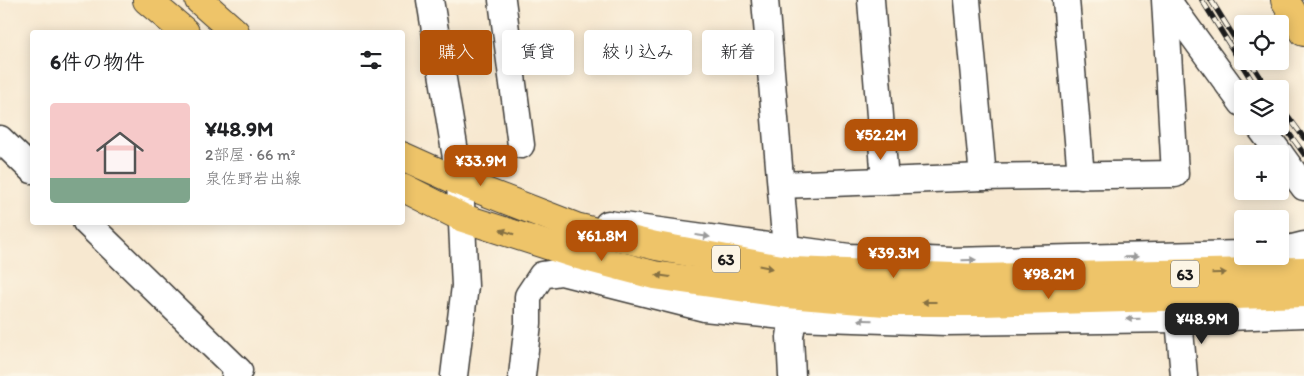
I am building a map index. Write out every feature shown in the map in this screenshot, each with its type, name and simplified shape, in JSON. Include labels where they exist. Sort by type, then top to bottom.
[{"type":"main road","points":[[147,0],[183,30]]},
{"type":"main road","points":[[199,0],[233,30]]},
{"type":"main road","points":[[1286,0],[1304,32]]},
{"type":"main road","name":"63","points":[[405,157],[460,182],[576,227],[656,246],[792,272],[902,277],[1066,289],[1304,293]]},
{"type":"main road","name":"63","points":[[405,189],[463,218],[578,255],[654,275],[788,294],[885,302],[1304,271]]},
{"type":"street","points":[[430,0],[460,182],[463,218],[465,286],[454,376]]},
{"type":"street","points":[[502,0],[521,145]]},
{"type":"street","points":[[765,0],[786,249]]},
{"type":"street","points":[[871,0],[885,181]]},
{"type":"street","points":[[967,0],[983,177]]},
{"type":"street","points":[[1066,0],[1081,176]]},
{"type":"street","points":[[782,185],[983,177],[1175,174],[1166,0]]},
{"type":"street","points":[[1166,0],[1234,92]]},
{"type":"street","points":[[0,139],[30,168]]},
{"type":"street","points":[[1289,166],[1304,187]]},
{"type":"street","points":[[550,217],[849,257],[952,261],[1234,254]]},
{"type":"street","points":[[89,225],[239,371],[235,376]]},
{"type":"street","points":[[1289,249],[1304,245]]},
{"type":"street","points":[[522,376],[528,323],[528,296],[542,274],[561,272],[704,308],[793,317],[946,322],[1304,314]]},
{"type":"street","points":[[792,376],[790,338],[793,317]]},
{"type":"street","points":[[1178,318],[1184,376]]},
{"type":"railway","points":[[1202,0],[1251,80]]},
{"type":"railway","points":[[1211,0],[1234,37]]},
{"type":"railway","points":[[1256,70],[1262,80]]},
{"type":"railway","points":[[1289,117],[1304,138]]},
{"type":"railway","points":[[1289,133],[1304,154]]}]
